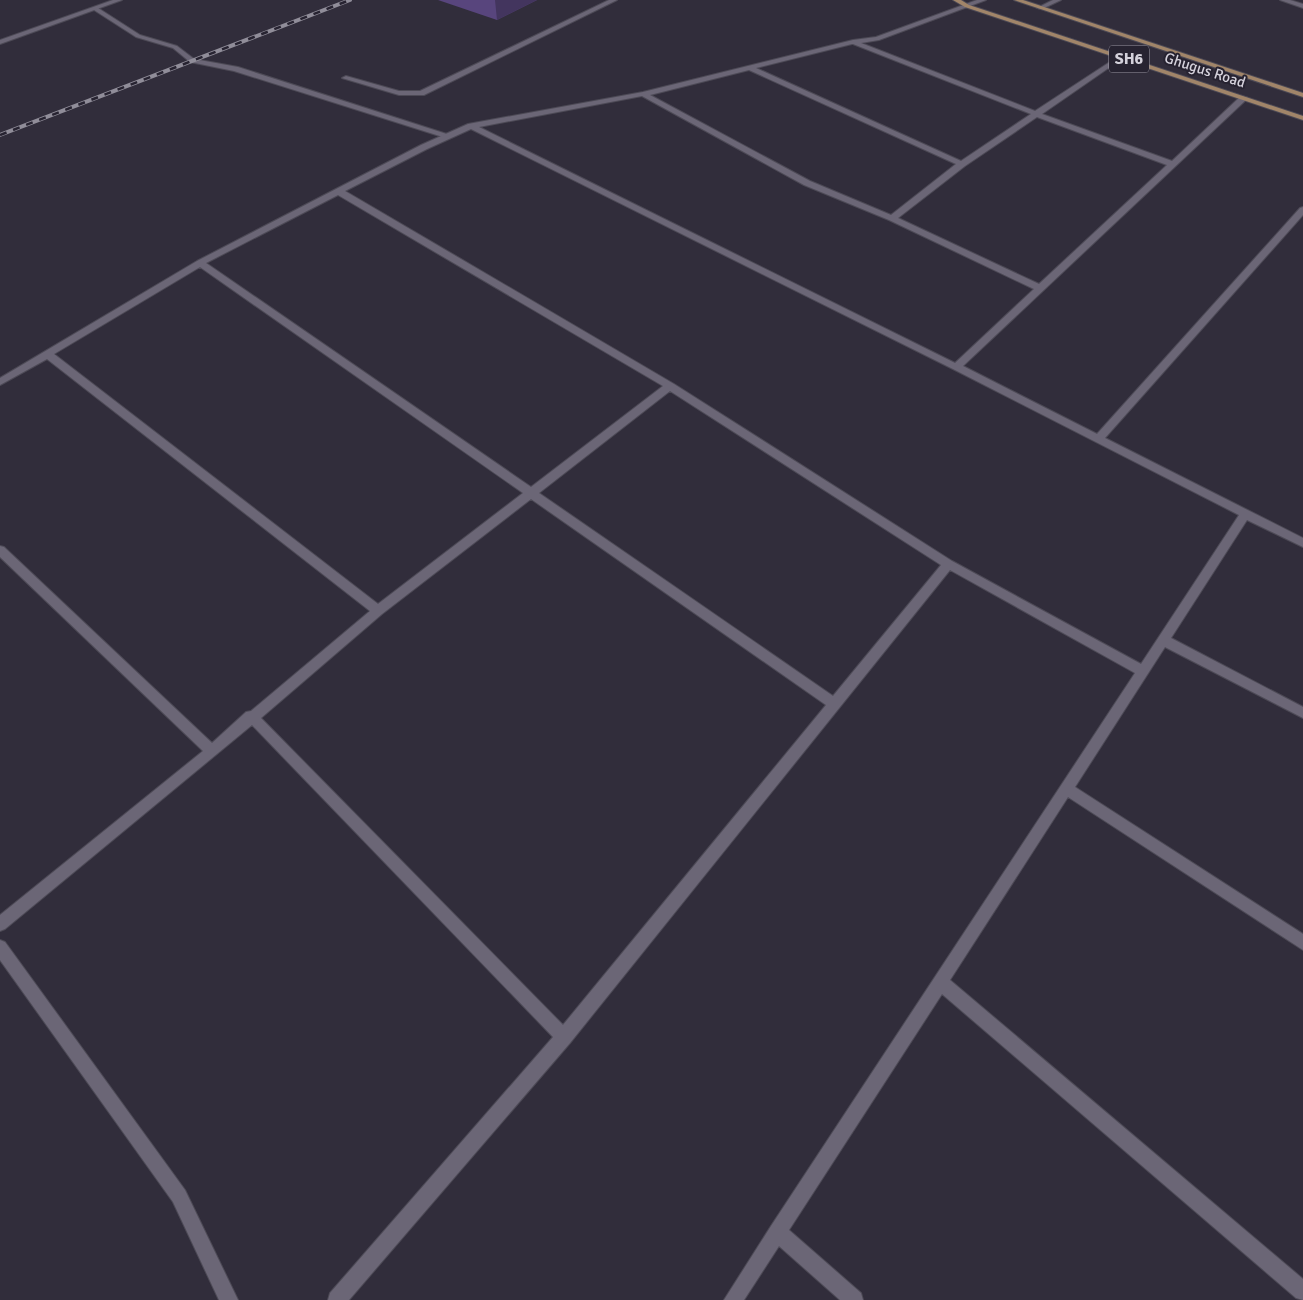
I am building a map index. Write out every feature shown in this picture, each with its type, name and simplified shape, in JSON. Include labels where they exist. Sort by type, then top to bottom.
[{"type":"main road","name":"Ghugus Road","points":[[956,0],[967,6],[1303,118]]},
{"type":"main road","name":"Ghugus Road","points":[[1017,0],[1303,95]]},
{"type":"street","points":[[0,42],[96,10],[119,0]]},
{"type":"street","points":[[346,78],[399,93],[421,93],[614,0]]},
{"type":"street","points":[[0,382],[200,263],[338,191],[471,126],[643,94],[853,42],[877,39],[983,0]]},
{"type":"street","points":[[1040,8],[1058,0]]},
{"type":"street","points":[[1283,0],[1303,6]]},
{"type":"street","points":[[96,10],[138,36],[175,48],[192,61],[235,69],[449,136]]},
{"type":"street","points":[[853,42],[1036,114],[1172,164]]},
{"type":"street","points":[[892,218],[962,164],[1121,57]]},
{"type":"street","points":[[748,67],[962,164]]},
{"type":"street","points":[[643,94],[808,183],[892,218],[1040,288]]},
{"type":"street","points":[[956,367],[1244,98]]},
{"type":"street","points":[[471,126],[956,367],[1303,543]]},
{"type":"street","points":[[338,191],[670,386],[948,564],[1143,671]]},
{"type":"street","points":[[1099,440],[1303,210]]},
{"type":"street","points":[[200,263],[835,704]]},
{"type":"street","points":[[47,354],[378,611]]},
{"type":"street","points":[[0,924],[212,751],[251,716],[378,611],[670,386]]},
{"type":"street","points":[[733,1300],[1246,513]]},
{"type":"street","points":[[0,550],[212,751]]},
{"type":"street","points":[[337,1300],[564,1037],[948,564]]},
{"type":"street","points":[[1163,640],[1303,713]]},
{"type":"street","points":[[251,716],[564,1037]]},
{"type":"street","points":[[1066,788],[1303,943]]},
{"type":"street","points":[[0,947],[179,1196],[229,1300]]},
{"type":"street","points":[[940,982],[1303,1291]]},
{"type":"street","points":[[777,1232],[854,1300]]},
{"type":"railway","points":[[0,135],[350,0]]}]
